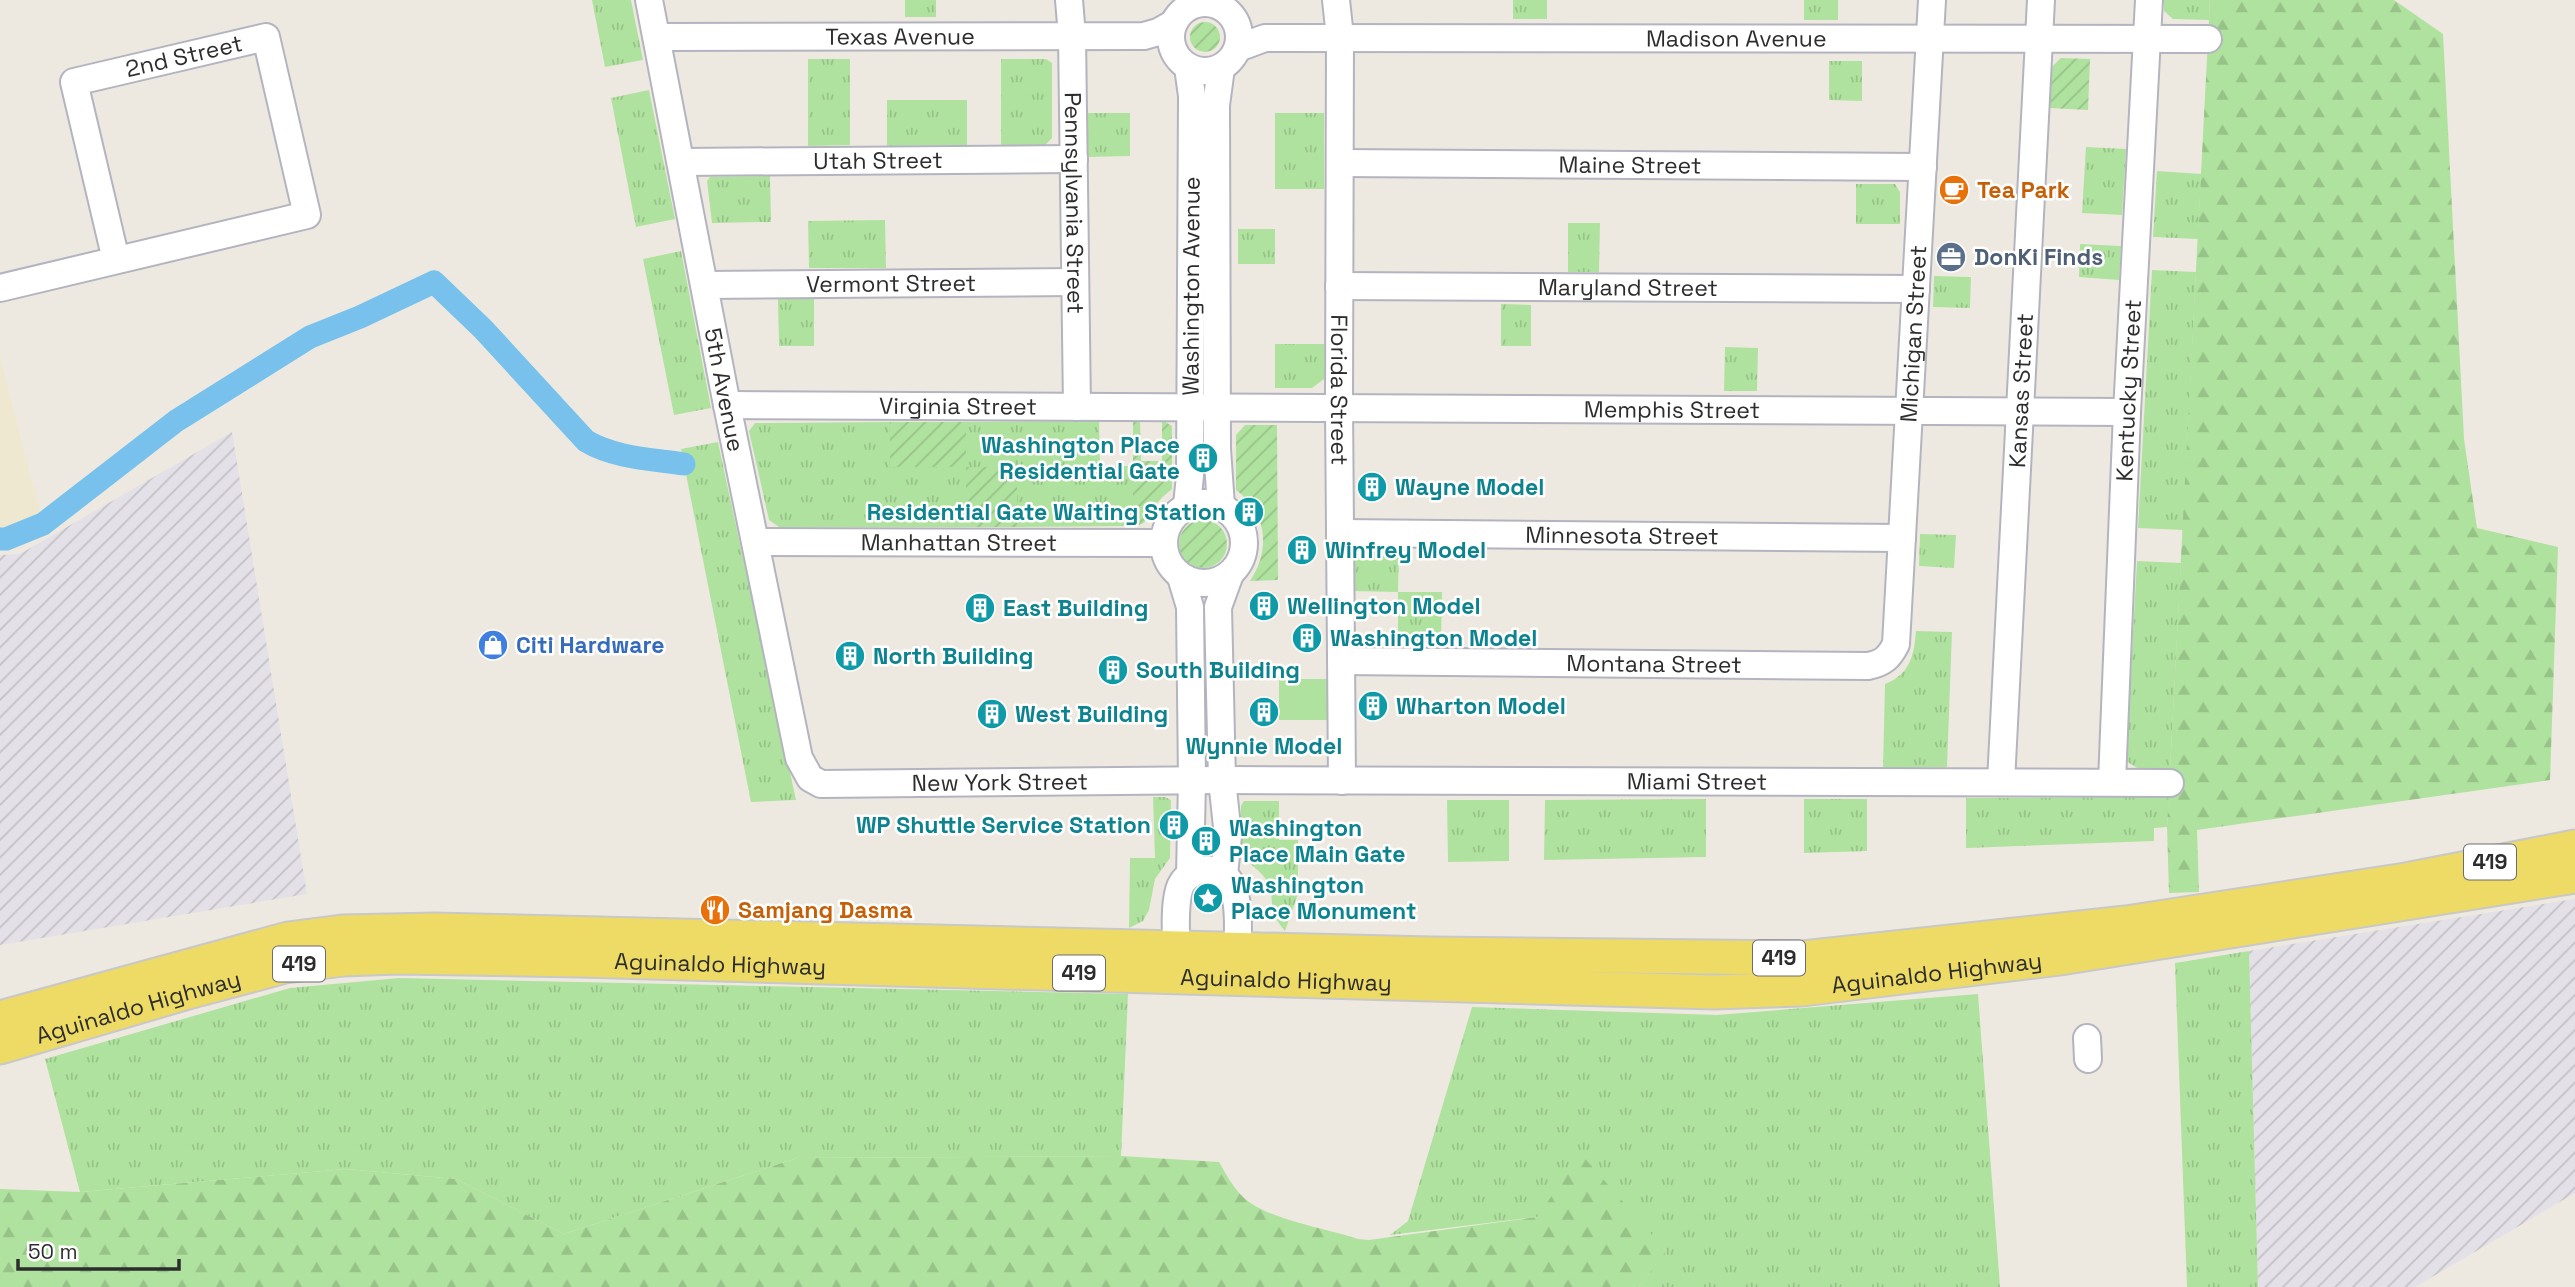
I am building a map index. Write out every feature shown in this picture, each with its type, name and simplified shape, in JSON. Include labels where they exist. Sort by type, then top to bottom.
[{"type":"main road","name":"Aguinaldo Highway","points":[[2060,943],[2126,923],[2406,880],[2575,847]]},
{"type":"main road","name":"Aguinaldo Highway","points":[[0,1047],[285,966],[344,959],[580,947],[1236,963],[1802,958],[1947,944],[2060,943],[2575,876]]},
{"type":"main road","name":"Aguinaldo Highway","points":[[0,1018],[288,939],[342,932],[435,930],[580,947]]},
{"type":"street","name":"5th Avenue","points":[[649,0],[727,405],[799,758],[810,778]]},
{"type":"street","name":"Pennsylvania Street","points":[[1069,0],[1072,36],[1077,407]]},
{"type":"street","name":"Florida Street","points":[[1336,0],[1340,37],[1342,781]]},
{"type":"street","name":"Michigan Street","points":[[1882,663],[1890,656],[1896,644],[1932,0]]},
{"type":"street","name":"Kansas Street","points":[[2001,782],[2041,0]]},
{"type":"street","name":"Kentucky Street","points":[[2112,782],[2127,412],[2149,0]]},
{"type":"street","points":[[1204,2],[1233,16],[1232,47],[1210,71],[1199,71],[1180,58],[1171,32],[1178,15],[1204,2]]},
{"type":"street","name":"Texas Avenue","points":[[657,37],[1144,36],[1174,23]]},
{"type":"street","name":"Texas Avenue","points":[[1144,36],[1180,58]]},
{"type":"street","name":"2nd Street","points":[[0,288],[307,215],[266,37],[74,82],[116,260]]},
{"type":"street","name":"Madison Avenue","points":[[1232,47],[1265,38],[1340,37],[2208,39]]},
{"type":"street","name":"Washington Avenue","points":[[1187,505],[1204,407],[1216,105],[1232,47]]},
{"type":"street","name":"Washington Avenue","points":[[1180,58],[1192,96],[1204,407],[1221,506]]},
{"type":"street","name":"Utah Street","points":[[682,162],[1074,159]]},
{"type":"street","name":"Maine Street","points":[[1340,163],[1923,167]]},
{"type":"street","name":"Vermont Street","points":[[705,285],[1076,282]]},
{"type":"street","name":"Maryland Street","points":[[1339,286],[1916,289]]},
{"type":"street","name":"Virginia Street","points":[[727,405],[1204,407]]},
{"type":"street","name":"Memphis Street","points":[[1204,407],[2127,412]]},
{"type":"street","points":[[1230,574],[1218,581],[1193,582],[1181,577],[1171,568],[1163,543],[1169,521],[1187,505],[1209,502],[1221,506],[1232,513],[1240,524],[1244,537],[1244,551],[1230,574],[1218,607],[1222,780],[1219,853],[1236,892],[1236,963]]},
{"type":"street","name":"Minnesota Street","points":[[1340,533],[1902,538]]},
{"type":"street","name":"Manhattan Street","points":[[756,542],[1163,543]]},
{"type":"street","points":[[1177,961],[1178,892],[1190,875],[1192,780],[1190,607],[1181,577]]},
{"type":"street","name":"Montana Street","points":[[1341,661],[1843,666],[1882,663]]},
{"type":"street","name":"New York Street","points":[[810,778],[821,784],[835,785],[1222,780]]},
{"type":"street","points":[[1190,875],[1207,869],[1228,836],[1222,780]]},
{"type":"street","name":"Miami Street","points":[[1222,780],[2170,783]]},
{"type":"shaded area","points":[[0,356],[41,516],[0,531]]},
{"type":"shaded area","points":[[232,432],[307,894],[0,945],[0,555],[20,554]]},
{"type":"shaded area","points":[[2575,899],[2575,1193],[2415,1287],[2258,1287],[2249,951]]},
{"type":"green space","points":[[592,0],[631,0],[643,60],[605,67]]},
{"type":"green space","points":[[905,0],[936,0],[936,17],[905,17]]},
{"type":"green space","points":[[1513,0],[1547,0],[1547,19],[1513,19]]},
{"type":"green space","points":[[1804,0],[1838,0],[1838,20],[1804,20]]},
{"type":"green space","points":[[2164,0],[2210,0],[2209,20],[2173,19],[2164,11]]},
{"type":"green space","points":[[2210,0],[2394,0],[2443,34],[2464,439],[2477,528],[2558,547],[2550,780],[2197,830],[2199,892],[2169,893],[2167,827]]},
{"type":"green space","points":[[1205,22],[1211,23],[1219,31],[1219,43],[1211,51],[1205,52],[1199,51],[1191,43],[1190,37],[1191,31],[1199,23]]},
{"type":"green space","points":[[2061,58],[2090,59],[2088,110],[2049,108],[2051,68]]},
{"type":"green space","points":[[808,59],[850,59],[850,145],[808,146]]},
{"type":"green space","points":[[1001,59],[1046,59],[1052,63],[1052,138],[1045,145],[1001,145]]},
{"type":"green space","points":[[1829,61],[1862,61],[1862,101],[1829,100]]},
{"type":"green space","points":[[649,90],[675,219],[636,227],[611,98]]},
{"type":"green space","points":[[887,100],[967,100],[967,145],[887,146]]},
{"type":"green space","points":[[1086,113],[1130,113],[1130,156],[1087,157]]},
{"type":"green space","points":[[1275,113],[1324,113],[1324,189],[1275,189]]},
{"type":"green space","points":[[2086,147],[2126,149],[2122,215],[2082,213]]},
{"type":"green space","points":[[2157,171],[2201,174],[2198,239],[2153,237]]},
{"type":"green space","points":[[770,176],[771,222],[712,223],[707,181],[710,177]]},
{"type":"green space","points":[[1856,184],[1895,184],[1900,192],[1900,224],[1856,224]]},
{"type":"green space","points":[[885,220],[886,268],[809,268],[808,221]]},
{"type":"green space","points":[[1568,223],[1600,223],[1599,272],[1568,272]]},
{"type":"green space","points":[[1238,229],[1275,229],[1275,264],[1238,264]]},
{"type":"green space","points":[[2080,244],[2121,246],[2119,280],[2079,277]]},
{"type":"green space","points":[[681,251],[711,408],[674,415],[643,259]]},
{"type":"green space","points":[[2152,270],[2196,272],[2183,530],[2138,528]]},
{"type":"green space","points":[[1934,276],[1971,277],[1970,308],[1933,307]]},
{"type":"green space","points":[[778,299],[814,299],[814,346],[779,346]]},
{"type":"green space","points":[[1501,304],[1531,305],[1531,346],[1501,346]]},
{"type":"green space","points":[[1275,344],[1324,344],[1324,379],[1312,388],[1275,388]]},
{"type":"green space","points":[[1725,347],[1758,348],[1757,391],[1724,391]]},
{"type":"green space","points":[[1133,420],[1140,420],[1141,461],[1162,461],[1162,420],[1172,426],[1172,489],[1158,502],[1146,521],[1133,526]]},
{"type":"green space","points":[[1099,421],[1100,466],[1133,466],[1133,526],[1017,527],[1017,467],[966,467],[966,527],[779,527],[769,520],[749,431],[755,423],[890,422],[890,467],[966,466],[966,422]]},
{"type":"green space","points":[[890,422],[966,422],[966,467],[890,467]]},
{"type":"green space","points":[[1245,425],[1277,425],[1278,580],[1250,581],[1257,569],[1263,544],[1260,520],[1246,499],[1236,490],[1236,435]]},
{"type":"green space","points":[[718,442],[796,800],[751,802],[681,449]]},
{"type":"green space","points":[[966,467],[1017,467],[1017,527],[966,527]]},
{"type":"green space","points":[[1203,520],[1220,527],[1227,544],[1220,561],[1203,568],[1186,561],[1179,544],[1186,527]]},
{"type":"green space","points":[[1920,534],[1956,535],[1954,568],[1919,566]]},
{"type":"green space","points":[[1361,552],[1399,552],[1398,592],[1352,591],[1352,563]]},
{"type":"green space","points":[[2137,561],[2181,563],[2170,770],[2137,768],[2126,761]]},
{"type":"green space","points":[[1398,592],[1442,592],[1441,642],[1398,642]]},
{"type":"green space","points":[[1916,631],[1952,632],[1947,767],[1883,768],[1885,684],[1900,675],[1909,663]]},
{"type":"green space","points":[[1279,679],[1328,679],[1328,720],[1279,720]]},
{"type":"green space","points":[[1153,797],[1171,800],[1170,858],[1155,879],[1149,910],[1143,921],[1129,928],[1130,858],[1155,858]]},
{"type":"green space","points":[[2169,797],[2167,827],[2154,828],[2154,841],[1966,848],[1966,798]]},
{"type":"green space","points":[[1706,799],[1706,857],[1544,860],[1545,800]]},
{"type":"green space","points":[[1804,799],[1867,799],[1867,851],[1804,853]]},
{"type":"green space","points":[[1447,800],[1509,800],[1509,861],[1448,862]]},
{"type":"green space","points":[[1244,801],[1279,801],[1279,840],[1298,840],[1298,894],[1285,931],[1273,911],[1268,883],[1241,853],[1241,806]]},
{"type":"green space","points":[[2249,951],[2258,1287],[2187,1287],[2175,963]]},
{"type":"green space","points":[[399,978],[1128,994],[1121,1156],[797,1158],[564,1234],[456,1179],[346,1169],[80,1192],[45,1059],[290,988]]},
{"type":"green space","points":[[1978,994],[2000,1287],[1639,1287],[1666,1250],[1537,1217],[1390,1235],[1408,1221],[1472,1007],[1717,1015]]},
{"type":"green space","points":[[1581,1154],[1666,1251],[1639,1287],[0,1287],[0,1189],[80,1192],[346,1169],[456,1179],[564,1234],[797,1158],[1121,1156],[1219,1162],[1237,1190],[1255,1206],[1298,1223],[1369,1240],[1537,1217]]},
{"type":"waterway","points":[[0,539],[43,524],[176,421],[310,337],[434,282],[483,329],[586,441],[621,454],[684,464]]},
{"type":"place","name":"Tea Park","points":[[1954,190]]},
{"type":"place","name":"DonKi Finds","points":[[1951,257]]},
{"type":"place","name":"Washington Place Residential Gate","points":[[1203,458]]},
{"type":"place","name":"Wayne Model","points":[[1372,487]]},
{"type":"place","name":"Residential Gate Waiting Station","points":[[1249,512]]},
{"type":"place","name":"Winfrey Model","points":[[1302,550]]},
{"type":"place","name":"Wellington Model","points":[[1264,606]]},
{"type":"place","name":"East Building","points":[[980,608]]},
{"type":"place","name":"Washington Model","points":[[1307,638]]},
{"type":"place","name":"Citi Hardware","points":[[493,645]]},
{"type":"place","name":"North Building","points":[[850,656]]},
{"type":"place","name":"South Building","points":[[1113,670]]},
{"type":"place","name":"Wharton Model","points":[[1373,706]]},
{"type":"place","name":"Wynnie Model","points":[[1264,712]]},
{"type":"place","name":"West Building","points":[[992,714]]},
{"type":"place","name":"WP Shuttle Service Station","points":[[1174,825]]},
{"type":"place","name":"Washington Place Main Gate","points":[[1206,841]]},
{"type":"place","name":"Washington Place Monument","points":[[1208,898]]},
{"type":"place","name":"Samjang Dasma","points":[[715,910]]}]
